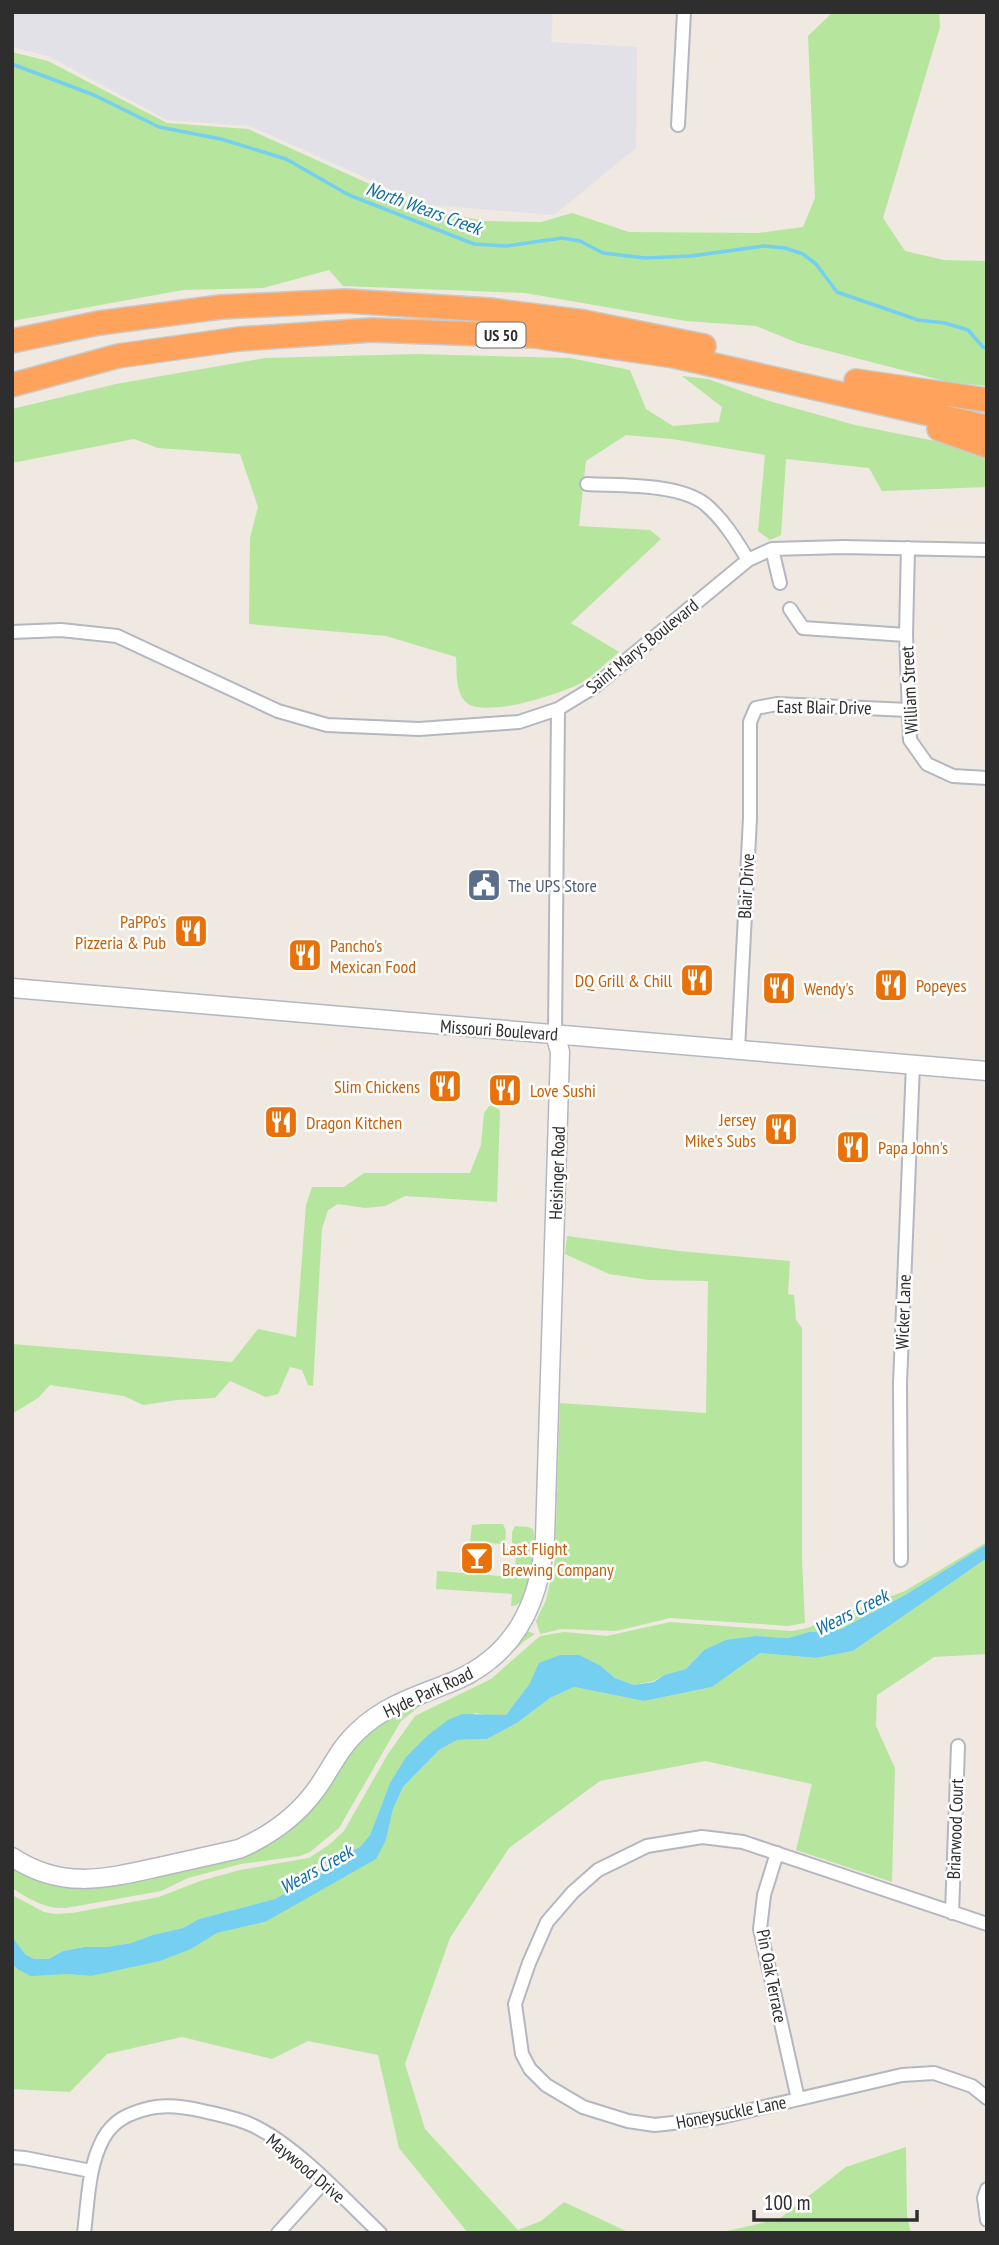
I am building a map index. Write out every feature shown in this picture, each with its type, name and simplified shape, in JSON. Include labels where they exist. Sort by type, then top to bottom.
[{"type":"highway","name":"US 50","points":[[12,341],[99,323],[221,307],[346,301],[490,310],[584,322],[677,340],[987,411]]},
{"type":"highway","name":"US 50","points":[[12,385],[118,356],[239,339],[372,330],[534,336],[674,356],[987,427]]},
{"type":"highway","points":[[856,381],[987,400]]},
{"type":"highway","points":[[827,390],[987,446]]},
{"type":"street","points":[[678,125],[684,12]]},
{"type":"street","points":[[587,484],[660,488],[690,495],[704,503],[726,526],[748,560]]},
{"type":"street","name":"Saint Marys Boulevard","points":[[12,632],[61,630],[117,636],[278,711],[327,725],[419,729],[519,722],[558,709],[593,687],[748,560],[772,549],[843,547],[987,550]]},
{"type":"street","name":"William Street","points":[[908,548],[906,635],[910,740],[927,764],[953,776],[987,778]]},
{"type":"street","points":[[772,549],[780,583]]},
{"type":"street","points":[[790,609],[803,628],[906,635]]},
{"type":"street","name":"East Blair Drive","points":[[750,722],[757,708],[777,704],[908,710]]},
{"type":"street","name":"Heisinger Road","points":[[545,1512],[560,1052],[555,1034],[558,709]]},
{"type":"street","name":"Blair Drive","points":[[738,1049],[750,818],[750,722]]},
{"type":"street","name":"Missouri Boulevard","points":[[12,988],[987,1071]]},
{"type":"street","name":"Wicker Lane","points":[[901,1560],[900,1383],[913,1064]]},
{"type":"street","name":"Hyde Park Road","points":[[12,1857],[41,1872],[60,1877],[107,1879],[239,1849],[272,1832],[305,1804],[336,1757],[359,1730],[399,1703],[471,1674],[507,1644],[522,1623],[538,1587],[543,1562],[545,1512]]},
{"type":"street","name":"Briarwood Court","points":[[952,1913],[958,1746]]},
{"type":"street","name":"Honeysuckle Lane","points":[[987,1924],[743,1842],[702,1837],[647,1846],[598,1870],[573,1892],[547,1922],[514,2004],[522,2054],[530,2068],[546,2085],[583,2107],[628,2121],[655,2125],[717,2118],[902,2075],[934,2073],[972,2086],[987,2098]]},
{"type":"street","name":"Pin Oak Terrace","points":[[777,1853],[764,1895],[760,1929],[798,2099]]},
{"type":"street","name":"Maywood Drive","points":[[84,2233],[92,2171],[103,2140],[115,2123],[127,2114],[157,2106],[184,2106],[254,2126],[286,2146],[380,2233]]},
{"type":"street","points":[[12,2157],[92,2171]]},
{"type":"street","points":[[278,2233],[326,2181]]},
{"type":"street","points":[[987,2189],[984,2198],[987,2220]]},
{"type":"shaded area","points":[[12,12],[553,12],[551,42],[637,47],[636,148],[554,215],[426,205],[250,126],[167,120],[48,56],[12,47]]},
{"type":"green space","points":[[833,12],[939,12],[940,27],[883,218],[905,251],[944,260],[987,261],[987,386],[948,382],[798,343],[756,326],[686,321],[525,293],[343,286],[329,270],[263,288],[183,290],[12,321],[12,52],[48,61],[167,123],[248,129],[425,209],[485,221],[541,222],[572,213],[629,232],[758,233],[803,227],[815,198],[808,36]]},
{"type":"green space","points":[[417,354],[570,358],[630,370],[646,409],[673,426],[719,422],[722,407],[682,376],[708,379],[769,401],[855,425],[940,442],[987,460],[987,487],[882,491],[869,468],[786,459],[781,535],[770,540],[758,531],[765,455],[672,439],[626,435],[586,461],[579,526],[650,530],[661,539],[571,623],[619,652],[591,676],[571,688],[524,703],[490,708],[477,707],[463,699],[457,682],[456,657],[386,636],[249,624],[250,538],[258,507],[240,454],[158,448],[134,439],[12,463],[12,409],[116,384],[265,358]]},
{"type":"green space","points":[[490,1105],[500,1110],[497,1202],[405,1196],[385,1206],[365,1208],[338,1204],[328,1210],[322,1229],[313,1386],[308,1385],[302,1370],[290,1367],[278,1394],[266,1397],[230,1381],[215,1398],[143,1405],[124,1396],[50,1385],[38,1398],[12,1414],[12,1344],[232,1362],[258,1329],[296,1337],[306,1205],[312,1187],[344,1187],[364,1173],[470,1173],[481,1145],[484,1113]]},
{"type":"green space","points":[[567,1236],[679,1251],[790,1261],[788,1294],[794,1295],[796,1320],[802,1328],[802,1560],[805,1623],[788,1626],[670,1618],[616,1631],[561,1629],[540,1634],[536,1621],[546,1600],[555,1560],[560,1403],[706,1413],[708,1281],[649,1280],[609,1274],[565,1254]]},
{"type":"green space","points":[[503,1524],[506,1531],[505,1544],[470,1542],[472,1525]]},
{"type":"green space","points":[[515,1526],[533,1529],[534,1537],[534,1561],[529,1587],[518,1604],[511,1606],[512,1594],[436,1589],[437,1571],[514,1577],[517,1546],[512,1545],[512,1532]]},
{"type":"green space","points":[[987,1542],[905,1595],[841,1629],[809,1632],[788,1638],[756,1636],[704,1650],[686,1669],[634,1685],[615,1678],[601,1666],[530,1683],[506,1715],[475,1713],[390,1783],[370,1835],[360,1847],[339,1857],[328,1870],[275,1899],[199,1919],[183,1928],[131,1943],[63,1951],[50,1959],[34,1959],[14,1942],[12,1895],[44,1912],[72,1913],[159,1897],[200,1881],[240,1870],[309,1858],[344,1831],[388,1754],[415,1716],[491,1679],[540,1636],[564,1632],[607,1636],[670,1622],[792,1631],[807,1628],[905,1591]]},
{"type":"green space","points":[[987,1558],[987,1654],[934,1657],[877,1695],[876,1726],[895,1768],[892,1882],[796,1850],[812,1784],[705,1761],[600,1781],[509,1848],[450,1938],[405,2064],[425,2129],[518,2230],[541,2221],[564,2202],[630,2233],[468,2233],[399,2148],[378,2055],[308,2041],[272,2059],[182,2037],[107,2054],[70,2092],[12,2089],[12,1963],[17,1969],[91,1976],[191,1949],[217,1933],[265,1922],[386,1840],[393,1809],[403,1787],[439,1750],[457,1740],[487,1739],[517,1723],[550,1698],[574,1687],[644,1701],[712,1687],[760,1653],[816,1658],[853,1651]]},
{"type":"green space","points":[[527,1631],[535,1634],[473,1684],[420,1706],[401,1721],[339,1828],[310,1852],[300,1856],[241,1864],[188,1878],[161,1891],[66,1908],[44,1905],[12,1888],[12,1866],[65,1885],[93,1888],[208,1866],[263,1847],[294,1825],[350,1754],[378,1726],[515,1646]]},
{"type":"green space","points":[[906,2147],[907,2216],[911,2233],[719,2233],[779,2219],[846,2167]]},
{"type":"water","points":[[987,1544],[987,1558],[853,1651],[816,1658],[760,1653],[712,1687],[644,1701],[574,1687],[550,1698],[517,1723],[487,1739],[457,1740],[439,1750],[403,1787],[393,1809],[386,1840],[376,1859],[265,1922],[217,1933],[191,1949],[160,1961],[91,1976],[31,1976],[17,1969],[12,1963],[12,1937],[25,1954],[34,1959],[49,1959],[63,1951],[84,1947],[131,1943],[183,1928],[199,1919],[275,1899],[327,1870],[339,1857],[360,1847],[370,1835],[390,1783],[406,1757],[427,1736],[448,1720],[462,1714],[506,1715],[530,1683],[539,1663],[560,1655],[579,1655],[601,1666],[615,1678],[634,1685],[654,1682],[664,1675],[686,1669],[704,1650],[726,1640],[756,1636],[788,1638],[809,1632],[841,1629],[905,1595]]},
{"type":"waterway","name":"North Wears Creek","points":[[12,64],[94,95],[159,127],[221,139],[286,159],[349,195],[474,244],[506,246],[562,238],[580,241],[603,253],[645,258],[691,256],[764,246],[785,248],[803,254],[816,264],[837,292],[918,320],[945,323],[968,330],[987,348]]},
{"type":"place","name":"The UPS Store","points":[[484,885]]},
{"type":"place","name":"PaPPo's Pizzeria & Pub","points":[[191,931]]},
{"type":"place","name":"Pancho's Mexican Food","points":[[305,955]]},
{"type":"place","name":"DQ Grill & Chill","points":[[697,980]]},
{"type":"place","name":"Popeyes","points":[[891,985]]},
{"type":"place","name":"Wendy's","points":[[779,988]]},
{"type":"place","name":"Slim Chickens","points":[[445,1086]]},
{"type":"place","name":"Love Sushi","points":[[505,1090]]},
{"type":"place","name":"Dragon Kitchen","points":[[281,1122]]},
{"type":"place","name":"Jersey Mike's Subs","points":[[781,1129]]},
{"type":"place","name":"Papa John's","points":[[853,1147]]},
{"type":"place","name":"Last Flight Brewing Company","points":[[477,1558]]},
{"type":"water label","name":"Wears Creek","points":[[851,1612]]},
{"type":"water label","name":"Wears Creek","points":[[316,1869]]}]
